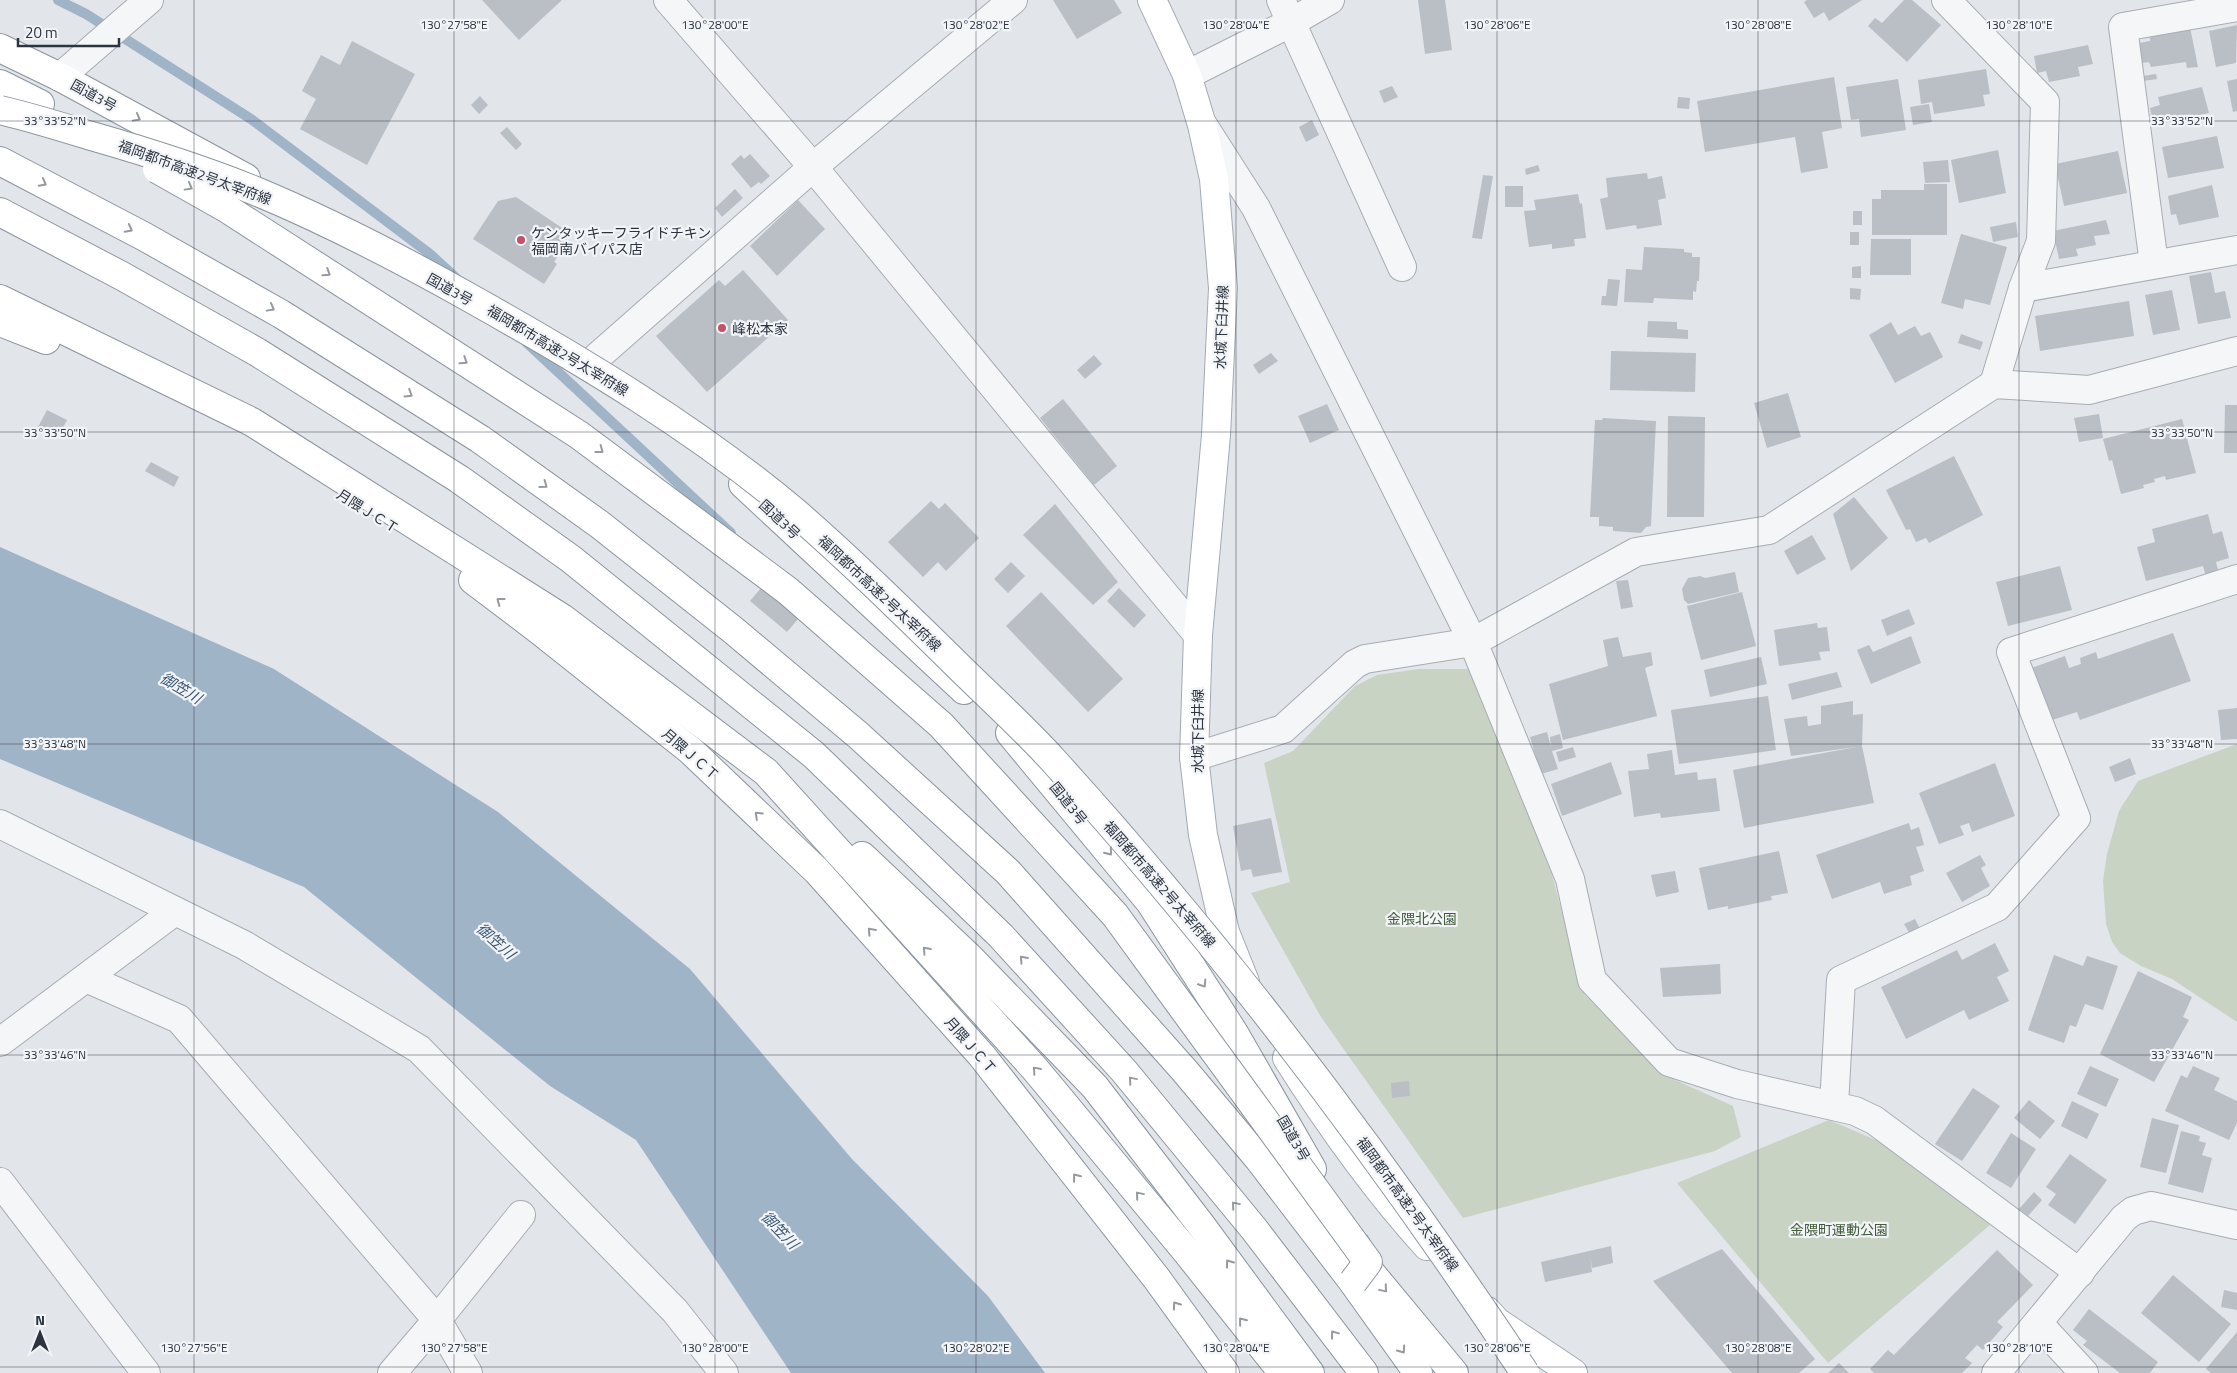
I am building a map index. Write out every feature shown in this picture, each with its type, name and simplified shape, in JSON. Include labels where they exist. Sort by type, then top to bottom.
[{"type":"main road","name":"水城下臼井線","points":[[1152,0],[1187,75],[1202,125],[1214,179],[1224,288],[1216,436],[1198,635],[1194,757],[1203,835],[1225,932],[1255,1008],[1319,1108],[1392,1207],[1497,1322],[1573,1373]]},
{"type":"main road","name":"国道3号","points":[[0,48],[60,77],[588,365],[686,432],[1017,739],[1150,902],[1234,1032],[1371,1273],[1454,1373]]},
{"type":"main road","points":[[0,84],[40,104],[226,208],[579,435],[788,591],[941,725],[1115,915],[1368,1262],[1353,1282]]},
{"type":"main road","name":"福岡都市高速2号太宰府線","points":[[0,110],[148,152],[252,189],[350,234],[440,282],[609,379],[684,428],[793,511],[894,604],[1049,756],[1191,916],[1305,1063],[1447,1256],[1525,1373]]},
{"type":"main road","points":[[0,160],[281,314],[480,439],[599,524],[733,630],[858,735],[1008,872],[1203,1092],[1258,1158],[1353,1282],[1418,1373]]},
{"type":"main road","points":[[0,212],[257,352],[459,479],[571,559],[814,755],[1002,936],[1124,1071],[1254,1229],[1364,1373]]},
{"type":"main road","points":[[0,299],[252,422],[562,618],[766,772],[908,898],[971,959],[1095,1088],[1201,1225],[1310,1373]]},
{"type":"main road","name":"月隈ＪＣＴ","points":[[0,322],[117,368],[219,421],[348,497],[444,559],[539,630],[690,750],[817,870],[982,1056],[1157,1279],[1225,1373]]},
{"type":"main road","points":[[766,772],[1035,1069],[1186,1251],[1283,1373]]},
{"type":"street","points":[[60,77],[150,0]]},
{"type":"street","points":[[668,0],[813,167],[1198,635]]},
{"type":"street","points":[[588,365],[813,167],[1013,0]]},
{"type":"street","points":[[1187,75],[1287,11],[1330,0]]},
{"type":"street","points":[[1946,0],[2045,102],[2042,241],[2023,288],[1994,384]]},
{"type":"street","points":[[2154,264],[2123,27],[2237,7]]},
{"type":"street","points":[[1287,11],[1402,267]]},
{"type":"street","points":[[1202,125],[1256,208],[1473,642],[1570,879],[1592,980],[1669,1062],[1737,1084],[1834,1105],[1855,1111],[1874,1120],[2080,1273]]},
{"type":"street","points":[[2023,288],[2237,250]]},
{"type":"street","points":[[1194,757],[1283,729],[1355,664],[1365,659],[1473,642],[1636,552],[1769,530],[1994,384],[2089,390],[2237,351]]},
{"type":"street","points":[[1834,1105],[1841,980],[1997,907],[2076,818],[2011,652],[2237,579]]},
{"type":"street","points":[[0,824],[244,945],[420,1049],[675,1311],[724,1373]]},
{"type":"street","points":[[0,1042],[176,911]]},
{"type":"street","points":[[86,978],[179,1018],[437,1320],[468,1373]]},
{"type":"street","points":[[0,1182],[146,1373]]},
{"type":"street","points":[[1996,1373],[2124,1218],[2132,1211],[2151,1206],[2237,1225]]},
{"type":"street","points":[[392,1373],[521,1215]]},
{"type":"street","points":[[2038,1323],[2084,1373]]},
{"type":"green space","name":"金隈北公園","points":[[1419,669],[1471,669],[1552,875],[1584,994],[1664,1075],[1733,1106],[1741,1137],[1715,1151],[1463,1218],[1321,1017],[1251,893],[1290,882],[1264,763],[1293,751],[1355,686],[1377,675]]},
{"type":"green space","points":[[2237,744],[2237,1022],[2172,979],[2141,966],[2120,953],[2112,942],[2106,924],[2103,881],[2107,854],[2119,811],[2138,781]]},
{"type":"green space","name":"金隈町運動公園","points":[[1829,1120],[1885,1144],[1990,1225],[1828,1363],[1677,1183]]},
{"type":"water","name":"御笠川","points":[[0,547],[274,669],[498,812],[690,969],[852,1159],[988,1296],[1045,1373],[791,1373],[636,1140],[550,1086],[304,887],[0,759]]},
{"type":"building","points":[[482,0],[562,0],[519,40]]},
{"type":"building","points":[[1053,0],[1114,0],[1122,13],[1077,39]]},
{"type":"building","points":[[1418,0],[1445,0],[1452,50],[1425,54]]},
{"type":"building","points":[[1807,0],[1862,0],[1829,21],[1824,12],[1814,18],[1804,2]]},
{"type":"building","points":[[1904,0],[1912,0],[1941,25],[1907,62],[1868,26],[1875,18],[1882,23]]},
{"type":"building","points":[[2237,25],[2236,63],[2216,67],[2209,31]]},
{"type":"building","points":[[2190,27],[2198,67],[2187,68],[2186,62],[2151,67],[2149,62],[2142,63],[2139,43],[2150,41],[2149,31]]},
{"type":"building","points":[[352,41],[415,74],[367,165],[300,129],[316,99],[302,91],[321,55],[340,65]]},
{"type":"building","points":[[2088,45],[2093,64],[2078,67],[2080,76],[2049,82],[2046,71],[2037,73],[2034,56]]},
{"type":"building","points":[[1986,69],[1990,94],[1983,95],[1985,106],[1934,114],[1932,102],[1921,104],[1918,80]]},
{"type":"building","points":[[2156,74],[2157,79],[2143,81],[2143,76]]},
{"type":"building","points":[[1834,77],[1842,128],[1822,132],[1828,168],[1801,173],[1795,137],[1705,152],[1697,101]]},
{"type":"building","points":[[1898,79],[1906,130],[1861,137],[1859,119],[1851,120],[1846,87]]},
{"type":"building","points":[[2237,79],[2237,111],[2233,112],[2227,81]]},
{"type":"building","points":[[1392,86],[1398,97],[1384,103],[1379,91]]},
{"type":"building","points":[[2202,87],[2209,113],[2154,125],[2150,108],[2160,105],[2158,97]]},
{"type":"building","points":[[480,96],[488,105],[479,114],[471,105]]},
{"type":"building","points":[[1678,97],[1690,98],[1689,109],[1677,108]]},
{"type":"building","points":[[1929,104],[1932,122],[1913,125],[1910,107]]},
{"type":"building","points":[[1312,120],[1319,135],[1306,142],[1299,127]]},
{"type":"building","points":[[507,127],[522,144],[516,150],[500,133]]},
{"type":"building","points":[[2217,136],[2224,168],[2168,178],[2162,147]]},
{"type":"building","points":[[1998,150],[2006,193],[1959,203],[1951,160]]},
{"type":"building","points":[[2118,151],[2127,193],[2064,206],[2055,164]]},
{"type":"building","points":[[750,154],[770,176],[761,184],[759,182],[751,188],[731,164],[741,155],[744,159]]},
{"type":"building","points":[[1948,160],[1950,182],[1925,183],[1923,162]]},
{"type":"building","points":[[1538,165],[1540,171],[1526,175],[1525,169]]},
{"type":"building","points":[[1647,173],[1648,179],[1662,176],[1666,198],[1658,200],[1662,225],[1637,229],[1636,225],[1606,230],[1600,199],[1608,197],[1606,178]]},
{"type":"building","points":[[1483,175],[1493,176],[1482,239],[1472,238]]},
{"type":"building","points":[[1924,184],[1947,184],[1947,235],[1872,235],[1872,199],[1881,199],[1881,190],[1924,190]]},
{"type":"building","points":[[2212,185],[2219,217],[2179,225],[2176,214],[2171,215],[2168,196]]},
{"type":"building","points":[[1505,186],[1523,186],[1523,207],[1505,207]]},
{"type":"building","points":[[735,189],[743,198],[722,217],[715,208]]},
{"type":"building","points":[[1578,194],[1580,204],[1582,203],[1586,238],[1574,239],[1575,246],[1552,249],[1552,244],[1529,247],[1524,211],[1536,210],[1534,200]]},
{"type":"building","name":"ケンタッキーフライドチキン 福岡南バイパス店","points":[[516,197],[565,230],[567,242],[554,262],[557,264],[544,284],[473,239],[498,201]]},
{"type":"building","points":[[798,200],[825,229],[777,276],[750,246]]},
{"type":"building","points":[[1853,211],[1862,211],[1862,225],[1853,225]]},
{"type":"building","points":[[2106,220],[2110,234],[2094,236],[2096,245],[2076,249],[2078,256],[2059,259],[2053,231]]},
{"type":"building","points":[[2016,222],[2018,237],[1993,242],[1990,227]]},
{"type":"building","points":[[1850,232],[1859,232],[1859,245],[1850,245]]},
{"type":"building","points":[[1961,234],[2007,247],[1990,305],[1965,299],[1963,309],[1941,303]]},
{"type":"building","points":[[1871,239],[1911,239],[1911,275],[1870,275]]},
{"type":"building","points":[[1644,247],[1684,249],[1684,252],[1692,253],[1692,257],[1700,257],[1699,281],[1697,281],[1696,292],[1693,291],[1693,300],[1654,298],[1653,303],[1624,302],[1626,269],[1642,270]]},
{"type":"building","points":[[1861,266],[1861,278],[1852,278],[1852,267]]},
{"type":"building","name":"峰松本家","points":[[743,270],[788,320],[707,392],[656,336],[719,280],[725,286]]},
{"type":"building","points":[[2211,272],[2215,293],[2225,291],[2231,318],[2198,324],[2189,276]]},
{"type":"building","points":[[1608,279],[1620,280],[1617,306],[1601,305],[1602,296],[1606,296]]},
{"type":"building","points":[[1850,288],[1861,289],[1860,300],[1850,299]]},
{"type":"building","points":[[2172,290],[2180,330],[2153,335],[2145,295]]},
{"type":"building","points":[[2129,301],[2134,336],[2040,351],[2035,316]]},
{"type":"building","points":[[1648,321],[1677,322],[1677,329],[1688,330],[1688,339],[1647,337]]},
{"type":"building","points":[[1891,322],[1898,335],[1915,326],[1921,336],[1930,332],[1943,357],[1895,383],[1869,335]]},
{"type":"building","points":[[1961,334],[1983,342],[1980,350],[1958,343]]},
{"type":"building","points":[[1611,351],[1696,353],[1695,392],[1610,390]]},
{"type":"building","points":[[1271,353],[1278,361],[1259,374],[1253,365]]},
{"type":"building","points":[[1094,355],[1102,364],[1085,379],[1077,370]]},
{"type":"building","points":[[1788,393],[1801,437],[1767,448],[1754,403]]},
{"type":"building","points":[[1063,399],[1117,466],[1094,485],[1040,418]]},
{"type":"building","points":[[1327,404],[1339,430],[1310,443],[1298,416]]},
{"type":"building","points":[[2225,405],[2237,405],[2237,453],[2224,453]]},
{"type":"building","points":[[47,410],[67,420],[58,437],[38,427]]},
{"type":"building","points":[[2099,414],[2103,438],[2079,442],[2074,418]]},
{"type":"building","points":[[1668,416],[1705,417],[1704,517],[1667,517]]},
{"type":"building","points":[[1603,418],[1656,421],[1651,526],[1646,527],[1641,533],[1613,531],[1613,527],[1599,526],[1599,517],[1590,517],[1595,420],[1602,420]]},
{"type":"building","points":[[2182,419],[2196,473],[2166,480],[2165,476],[2154,479],[2155,482],[2143,485],[2144,488],[2121,494],[2112,460],[2109,461],[2103,439]]},
{"type":"building","points":[[1954,456],[1983,515],[1929,543],[1926,538],[1916,542],[1910,529],[1906,530],[1886,490]]},
{"type":"building","points":[[151,462],[179,477],[174,487],[145,471]]},
{"type":"building","points":[[1854,497],[1888,538],[1851,571],[1833,514]]},
{"type":"building","points":[[931,501],[939,509],[945,503],[979,538],[946,571],[938,562],[923,577],[888,542]]},
{"type":"building","points":[[1055,504],[1118,582],[1093,605],[1023,535]]},
{"type":"building","points":[[2208,514],[2213,534],[2222,531],[2229,558],[2216,562],[2219,574],[2206,577],[2203,566],[2146,581],[2137,547],[2155,542],[2152,529]]},
{"type":"building","points":[[1812,535],[1826,559],[1797,575],[1784,551]]},
{"type":"building","points":[[1011,562],[1025,576],[1008,593],[994,579]]},
{"type":"building","points":[[2060,566],[2072,610],[2008,626],[1996,582]]},
{"type":"building","points":[[779,567],[816,598],[787,632],[750,601]]},
{"type":"building","points":[[1735,572],[1739,592],[1688,604],[1684,600],[1682,589],[1688,578],[1700,576],[1705,578]]},
{"type":"building","points":[[1628,580],[1633,607],[1621,609],[1616,581]]},
{"type":"building","points":[[1119,588],[1146,615],[1134,628],[1107,601]]},
{"type":"building","points":[[1041,592],[1123,679],[1088,712],[1006,626]]},
{"type":"building","points":[[1742,592],[1756,646],[1701,660],[1687,606]]},
{"type":"building","points":[[1909,609],[1915,624],[1887,636],[1881,620]]},
{"type":"building","points":[[1817,623],[1818,628],[1827,627],[1830,651],[1819,652],[1821,660],[1779,666],[1774,630]]},
{"type":"building","points":[[2173,633],[2191,681],[2080,720],[2077,712],[2049,721],[2031,668],[2065,656],[2069,668],[2081,664],[2080,658],[2096,652],[2098,659]]},
{"type":"building","points":[[1911,636],[1921,663],[1871,684],[1857,650],[1869,645],[1873,652]]},
{"type":"building","points":[[1618,637],[1623,657],[1651,652],[1653,665],[1645,668],[1657,716],[1563,740],[1549,684],[1608,666],[1603,640]]},
{"type":"building","points":[[1761,657],[1767,684],[1710,697],[1704,670]]},
{"type":"building","points":[[1837,672],[1842,687],[1792,700],[1788,684]]},
{"type":"building","points":[[1768,696],[1776,750],[1679,764],[1671,710]]},
{"type":"building","points":[[1853,701],[1853,715],[1863,714],[1862,746],[1874,803],[1744,828],[1733,770],[1856,747],[1791,756],[1784,719],[1807,716],[1808,726],[1821,724],[1821,706]]},
{"type":"building","points":[[2237,708],[2237,739],[2221,740],[2218,710]]},
{"type":"building","points":[[1547,732],[1551,747],[1550,737],[1560,734],[1563,748],[1552,751],[1558,769],[1541,774],[1530,737]]},
{"type":"building","points":[[1573,747],[1576,757],[1559,762],[1556,752]]},
{"type":"building","points":[[1672,750],[1675,775],[1697,772],[1698,780],[1716,778],[1720,811],[1661,818],[1660,813],[1634,817],[1628,771],[1649,769],[1647,754]]},
{"type":"building","points":[[2130,758],[2136,774],[2115,782],[2109,767]]},
{"type":"building","points":[[1611,762],[1622,794],[1562,816],[1551,784]]},
{"type":"building","points":[[1995,763],[2015,816],[1972,832],[1969,823],[1960,826],[1964,835],[1939,844],[1919,793]]},
{"type":"building","points":[[1271,818],[1282,872],[1253,877],[1251,869],[1241,871],[1233,826]]},
{"type":"building","points":[[1909,823],[1911,830],[1919,827],[1924,845],[1916,847],[1924,871],[1910,876],[1912,885],[1884,894],[1880,882],[1832,899],[1816,855]]},
{"type":"building","points":[[1779,851],[1788,893],[1771,896],[1772,900],[1728,909],[1728,906],[1708,910],[1699,868]]},
{"type":"building","points":[[1980,855],[1986,865],[1981,868],[1990,886],[1962,902],[1946,873]]},
{"type":"building","points":[[1675,871],[1679,892],[1656,897],[1651,875]]},
{"type":"building","points":[[1915,919],[1921,931],[1911,936],[1904,924]]},
{"type":"building","points":[[1995,943],[2009,971],[1997,977],[2009,1001],[1969,1020],[1964,1010],[1906,1039],[1881,987],[1957,950],[1962,960]]},
{"type":"building","points":[[2054,955],[2083,966],[2087,956],[2118,966],[2103,1010],[2085,1004],[2076,1027],[2070,1025],[2064,1043],[2028,1030]]},
{"type":"building","points":[[1720,964],[1721,994],[1663,997],[1660,968]]},
{"type":"building","points":[[2138,971],[2192,997],[2183,1017],[2189,1020],[2154,1082],[2100,1054]]},
{"type":"building","points":[[2090,1066],[2119,1079],[2106,1107],[2077,1094]]},
{"type":"building","points":[[2193,1066],[2220,1078],[2214,1090],[2237,1101],[2237,1123],[2229,1140],[2165,1111],[2181,1075],[2187,1078]]},
{"type":"building","points":[[1409,1081],[1410,1096],[1392,1098],[1391,1083]]},
{"type":"building","points":[[1973,1088],[2000,1106],[1962,1161],[1935,1144]]},
{"type":"building","points":[[2029,1100],[2055,1121],[2040,1139],[2014,1118]]},
{"type":"building","points":[[2072,1101],[2099,1114],[2087,1139],[2061,1126]]},
{"type":"building","points":[[2152,1118],[2179,1125],[2166,1173],[2140,1167]]},
{"type":"building","points":[[2181,1131],[2200,1136],[2199,1141],[2206,1143],[2202,1155],[2212,1158],[2203,1193],[2168,1184]]},
{"type":"building","points":[[2011,1133],[2036,1149],[2011,1188],[1986,1173]]},
{"type":"building","points":[[2070,1154],[2107,1180],[2075,1224],[2048,1205],[2056,1194],[2046,1187]]},
{"type":"building","points":[[2034,1192],[2042,1200],[2028,1216],[2019,1209]]},
{"type":"building","points":[[1611,1246],[1613,1263],[1592,1268],[1590,1255],[1592,1272],[1545,1282],[1541,1262]]},
{"type":"building","points":[[1722,1249],[1815,1359],[1799,1373],[1732,1373],[1653,1281]]},
{"type":"building","points":[[1997,1250],[2033,1285],[1997,1322],[2003,1327],[1983,1350],[1977,1345],[1965,1358],[1972,1363],[1962,1373],[1874,1373],[1870,1369],[1888,1350],[1894,1355]]},
{"type":"building","points":[[2173,1275],[2231,1324],[2199,1362],[2141,1313]]},
{"type":"building","points":[[2224,1290],[2237,1293],[2237,1310],[2221,1307]]},
{"type":"building","points":[[2089,1309],[2158,1362],[2150,1373],[2120,1373],[2083,1345],[2087,1341],[2073,1330]]},
{"type":"building","points":[[2237,1332],[2237,1373],[2211,1373],[2206,1369]]},
{"type":"building","points":[[1839,1363],[1849,1373],[1828,1373]]},
{"type":"waterway","points":[[58,0],[86,14],[251,119],[430,254],[456,278]]},
{"type":"waterway","points":[[527,343],[731,533]]},
{"type":"place","name":"ケンタッキーフライドチキン 福岡南バイパス店","points":[[521,240]]},
{"type":"place","name":"峰松本家","points":[[722,328]]}]
